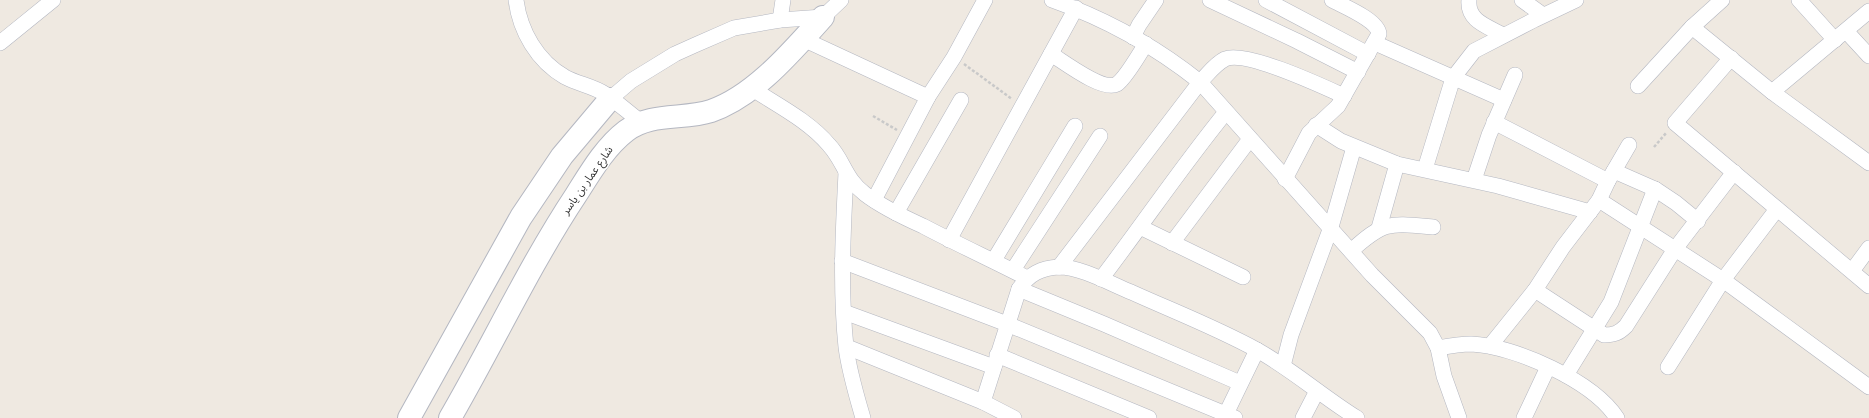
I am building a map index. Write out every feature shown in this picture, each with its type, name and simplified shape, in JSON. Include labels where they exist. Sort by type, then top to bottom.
[{"type":"street","points":[[0,43],[53,0]]},
{"type":"street","points":[[516,0],[518,13],[524,32],[542,58],[565,77],[597,90],[613,100],[635,118]]},
{"type":"street","points":[[780,20],[783,0]]},
{"type":"street","points":[[409,418],[522,217],[562,156],[631,81],[675,54],[734,28],[780,20],[823,17],[841,0]]},
{"type":"street","points":[[874,200],[928,97],[954,57],[985,0]]},
{"type":"street","points":[[1052,0],[1076,8],[1139,40],[1175,62],[1200,82],[1250,140],[1331,227],[1351,251],[1430,333],[1438,348],[1444,376],[1459,418]]},
{"type":"street","points":[[1051,54],[1096,81],[1112,86],[1123,77],[1139,40],[1139,24],[1156,0]]},
{"type":"street","points":[[1210,0],[1298,41],[1358,72]]},
{"type":"street","points":[[1266,0],[1372,49],[1454,78],[1504,100]]},
{"type":"street","points":[[1285,178],[1309,133],[1338,106],[1372,49],[1379,34],[1377,27],[1349,4],[1332,0]]},
{"type":"street","points":[[1469,0],[1468,7],[1470,14],[1503,35]]},
{"type":"street","points":[[1522,0],[1543,15]]},
{"type":"street","points":[[1425,169],[1454,78],[1474,51],[1543,15],[1576,0]]},
{"type":"street","points":[[1638,86],[1692,27],[1722,0]]},
{"type":"street","points":[[1799,0],[1840,36],[1869,56]]},
{"type":"street","points":[[949,240],[1076,8]]},
{"type":"street","points":[[1772,92],[1869,11]]},
{"type":"street","name":"شارع عمار بن ياسر","points":[[450,418],[492,345],[556,225],[590,173],[613,144],[626,131],[635,118],[656,119],[710,111],[734,100],[751,88],[782,61],[823,17]]},
{"type":"street","points":[[1692,27],[1772,92],[1869,163]]},
{"type":"street","points":[[803,39],[928,97]]},
{"type":"street","points":[[1060,268],[1200,82],[1218,63],[1233,57],[1242,57],[1287,72],[1344,96]]},
{"type":"street","points":[[1730,58],[1675,123],[1869,286]]},
{"type":"street","points":[[1474,180],[1494,122],[1515,75]]},
{"type":"street","points":[[751,88],[822,137],[831,146],[846,174],[855,186],[874,200],[949,240],[1013,270],[1023,283],[1104,324],[1240,383]]},
{"type":"street","points":[[896,213],[961,100]]},
{"type":"street","points":[[1100,279],[1140,227],[1192,154],[1226,112]]},
{"type":"street","points":[[1494,122],[1611,176],[1655,189],[1676,203],[1698,221]]},
{"type":"street","points":[[1316,125],[1341,141],[1397,164],[1474,180],[1538,196],[1590,212]]},
{"type":"street","points":[[994,260],[1074,126]]},
{"type":"street","points":[[1013,270],[1100,136]]},
{"type":"street","points":[[1172,243],[1250,140]]},
{"type":"street","points":[[1490,346],[1535,290],[1599,200],[1629,145]]},
{"type":"street","points":[[1283,366],[1291,335],[1331,227],[1354,147]]},
{"type":"street","points":[[1379,228],[1397,164]]},
{"type":"street","points":[[1535,290],[1604,335],[1613,335],[1619,332],[1626,326],[1675,250],[1734,172]]},
{"type":"street","points":[[846,174],[842,261],[846,347],[851,377],[863,418]]},
{"type":"street","points":[[1566,375],[1617,289],[1640,225],[1655,189]]},
{"type":"street","points":[[1599,200],[1640,225],[1675,250],[1723,280],[1869,387]]},
{"type":"street","points":[[1668,367],[1723,280],[1777,209]]},
{"type":"street","points":[[1351,251],[1379,228],[1388,225],[1400,224],[1433,228]]},
{"type":"street","points":[[1140,227],[1243,277]]},
{"type":"street","points":[[1852,271],[1869,248]]},
{"type":"street","points":[[842,261],[1007,324],[1228,417],[1240,383],[1257,350]]},
{"type":"street","points":[[983,402],[1007,324],[1023,283],[1038,271],[1068,268],[1100,279],[1257,350],[1283,366],[1357,418]]},
{"type":"street","points":[[844,312],[996,361],[1149,418]]},
{"type":"street","points":[[1438,348],[1459,344],[1490,346],[1548,367],[1566,375],[1600,398],[1610,407],[1617,418]]},
{"type":"street","points":[[846,347],[983,402],[1014,418]]},
{"type":"street","points":[[1524,418],[1548,367]]},
{"type":"street","points":[[1303,418],[1317,390]]},
{"type":"path","points":[[979,75],[1023,107]]},
{"type":"path","points":[[873,116],[908,136]]},
{"type":"path","points":[[1654,147],[1675,123]]}]
